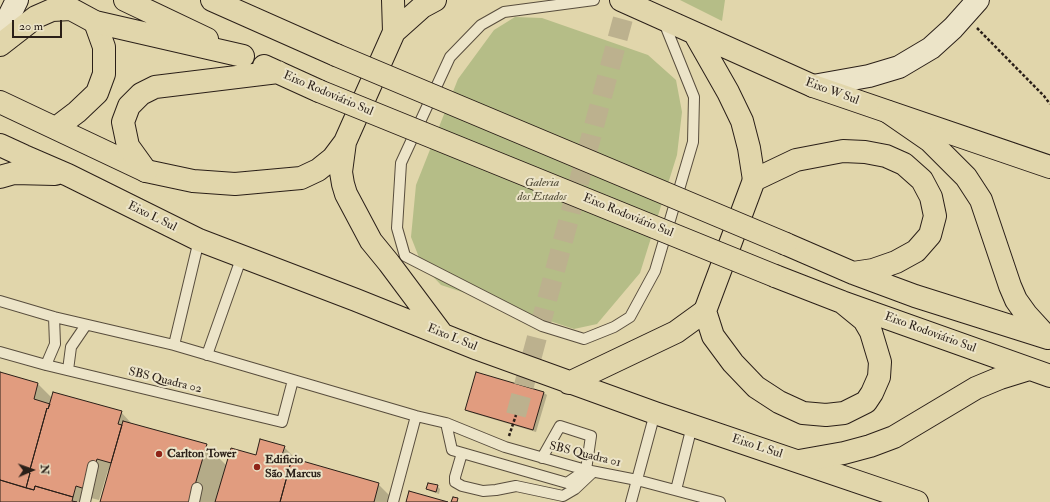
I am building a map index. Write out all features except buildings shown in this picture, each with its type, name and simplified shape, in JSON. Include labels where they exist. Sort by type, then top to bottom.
[{"type":"main road","points":[[0,35],[17,0]]},
{"type":"main road","name":"Eixo Rodoviário Sul","points":[[126,0],[319,91],[775,276],[842,302],[1042,373]]},
{"type":"main road","points":[[212,0],[243,7]]},
{"type":"main road","points":[[226,0],[243,7],[336,55],[853,273],[915,296],[1049,338]]},
{"type":"main road","points":[[0,102],[146,171],[193,181],[235,184],[301,178],[318,170],[333,158],[345,142],[394,32],[394,0]]},
{"type":"main road","points":[[394,32],[422,7],[435,0]]},
{"type":"main road","name":"Eixo W Sul","points":[[621,0],[813,86],[1050,167]]},
{"type":"main road","points":[[813,86],[869,76],[899,67],[930,48],[953,28],[971,8]]},
{"type":"main road","points":[[0,45],[36,17],[52,10],[71,9],[95,22],[243,56]]},
{"type":"main road","points":[[50,125],[77,112],[97,93],[104,74],[104,47],[95,22]]},
{"type":"main road","points":[[569,383],[676,332],[705,311],[754,180],[750,148],[742,121],[728,92],[695,34]]},
{"type":"main road","points":[[146,171],[128,146],[123,122],[129,106],[141,94],[155,86],[278,72]]},
{"type":"main road","points":[[888,112],[930,140],[966,177],[981,200],[1016,300],[1026,314],[1049,338]]},
{"type":"main road","points":[[345,142],[341,172],[346,194],[371,241],[442,334]]},
{"type":"main road","name":"Eixo L Sul","points":[[0,145],[68,175],[199,240],[478,349],[692,426],[917,502]]},
{"type":"main road","points":[[754,180],[796,160],[843,151],[865,152],[886,156],[904,164],[922,180],[931,197],[935,216],[930,235],[916,251],[896,262],[873,270],[853,273]]},
{"type":"main road","points":[[0,177],[14,173],[68,175]]},
{"type":"main road","points":[[705,311],[713,336],[733,363],[756,387],[779,402],[803,413],[826,415],[844,413],[866,402],[879,377],[880,362],[872,332],[864,320],[842,302]]},
{"type":"main road","points":[[799,461],[844,453],[894,438],[976,388],[1000,378],[1042,373]]},
{"type":"lane","points":[[594,0],[504,12],[481,25],[450,57],[401,163],[397,228],[405,256],[542,326],[584,339],[614,327],[630,317],[634,310],[655,271],[693,142],[694,97],[663,18]]},
{"type":"lane","points":[[174,345],[199,240]]},
{"type":"lane","points":[[207,355],[242,256]]},
{"type":"lane","points":[[0,301],[54,317],[174,345],[416,416],[446,423],[452,450],[462,453],[567,483],[590,471]]},
{"type":"lane","points":[[46,365],[55,344],[54,317]]},
{"type":"lane","points":[[68,370],[71,347],[86,325]]},
{"type":"lane","name":"SBS Quadra 02","points":[[0,352],[46,365],[282,422],[293,380]]},
{"type":"lane","points":[[631,502],[655,413]]},
{"type":"lane","points":[[393,502],[416,416]]},
{"type":"lane","name":"SBS Quadra 01","points":[[446,423],[505,447],[542,458],[590,471],[637,480],[720,502]]},
{"type":"lane","points":[[462,453],[455,477],[455,482],[462,486],[483,491],[516,486],[563,496],[576,489],[590,471],[591,436],[560,426],[542,458]]},
{"type":"lane","points":[[676,490],[692,426]]},
{"type":"lane","points":[[85,502],[93,466]]},
{"type":"lane","points":[[194,502],[197,488]]},
{"type":"path","points":[[971,8],[1050,104]]},
{"type":"path","points":[[505,447],[516,415]]},
{"type":"green space","points":[[680,0],[725,0],[722,21]]},
{"type":"green space","name":"Galeria dos Estados","points":[[515,17],[542,18],[648,55],[676,80],[682,112],[677,155],[640,273],[597,324],[574,329],[441,285],[422,265],[411,237],[416,185],[458,79],[494,30]]},
{"type":"tunnel","points":[[516,415],[628,0]]},
{"type":"place","name":"Carlton Tower","points":[[159,454]]},
{"type":"place","name":"Edificio São Marcus","points":[[257,467]]}]
